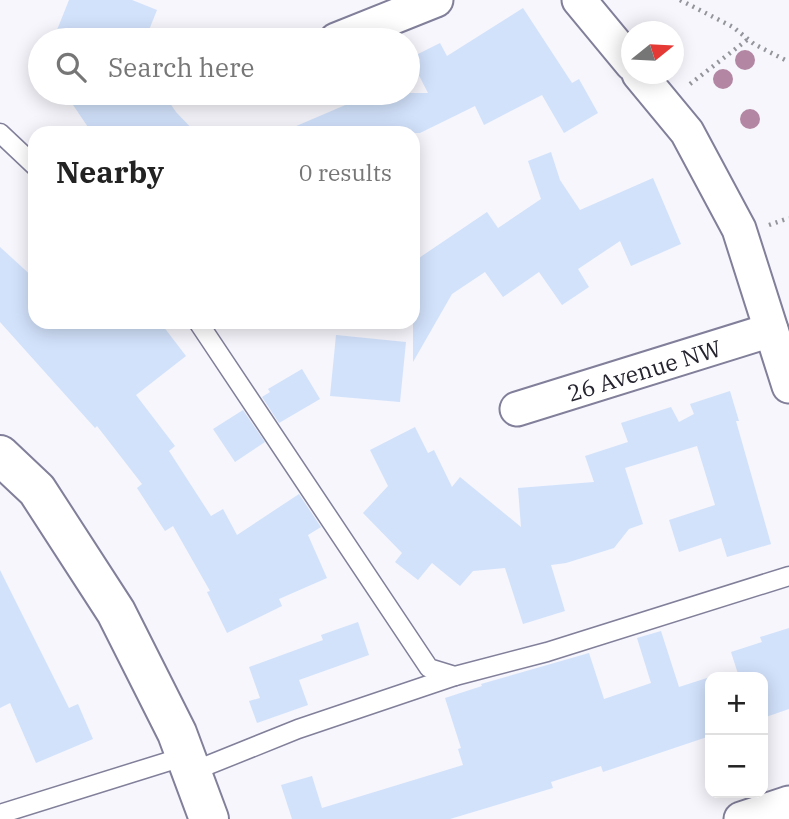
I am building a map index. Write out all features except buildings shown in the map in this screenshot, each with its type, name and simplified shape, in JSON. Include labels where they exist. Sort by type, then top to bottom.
[{"type":"street","points":[[366,28],[436,0]]},
{"type":"street","points":[[579,0],[621,51]]},
{"type":"street","points":[[647,84],[687,132],[738,229],[789,386]]},
{"type":"street","name":"26 Avenue NW","points":[[517,409],[771,330]]},
{"type":"street","points":[[0,455],[37,490],[116,612],[189,764],[209,819]]},
{"type":"street","points":[[741,819],[789,803]]},
{"type":"lane","points":[[0,132],[28,159]]},
{"type":"lane","points":[[203,329],[429,668],[455,676]]},
{"type":"lane","points":[[0,814],[189,764],[455,676],[547,652],[789,576]]},
{"type":"path","points":[[680,0],[733,27],[747,40],[789,62]]},
{"type":"path","points":[[690,84],[747,40]]},
{"type":"path","points":[[768,226],[789,218]]}]
